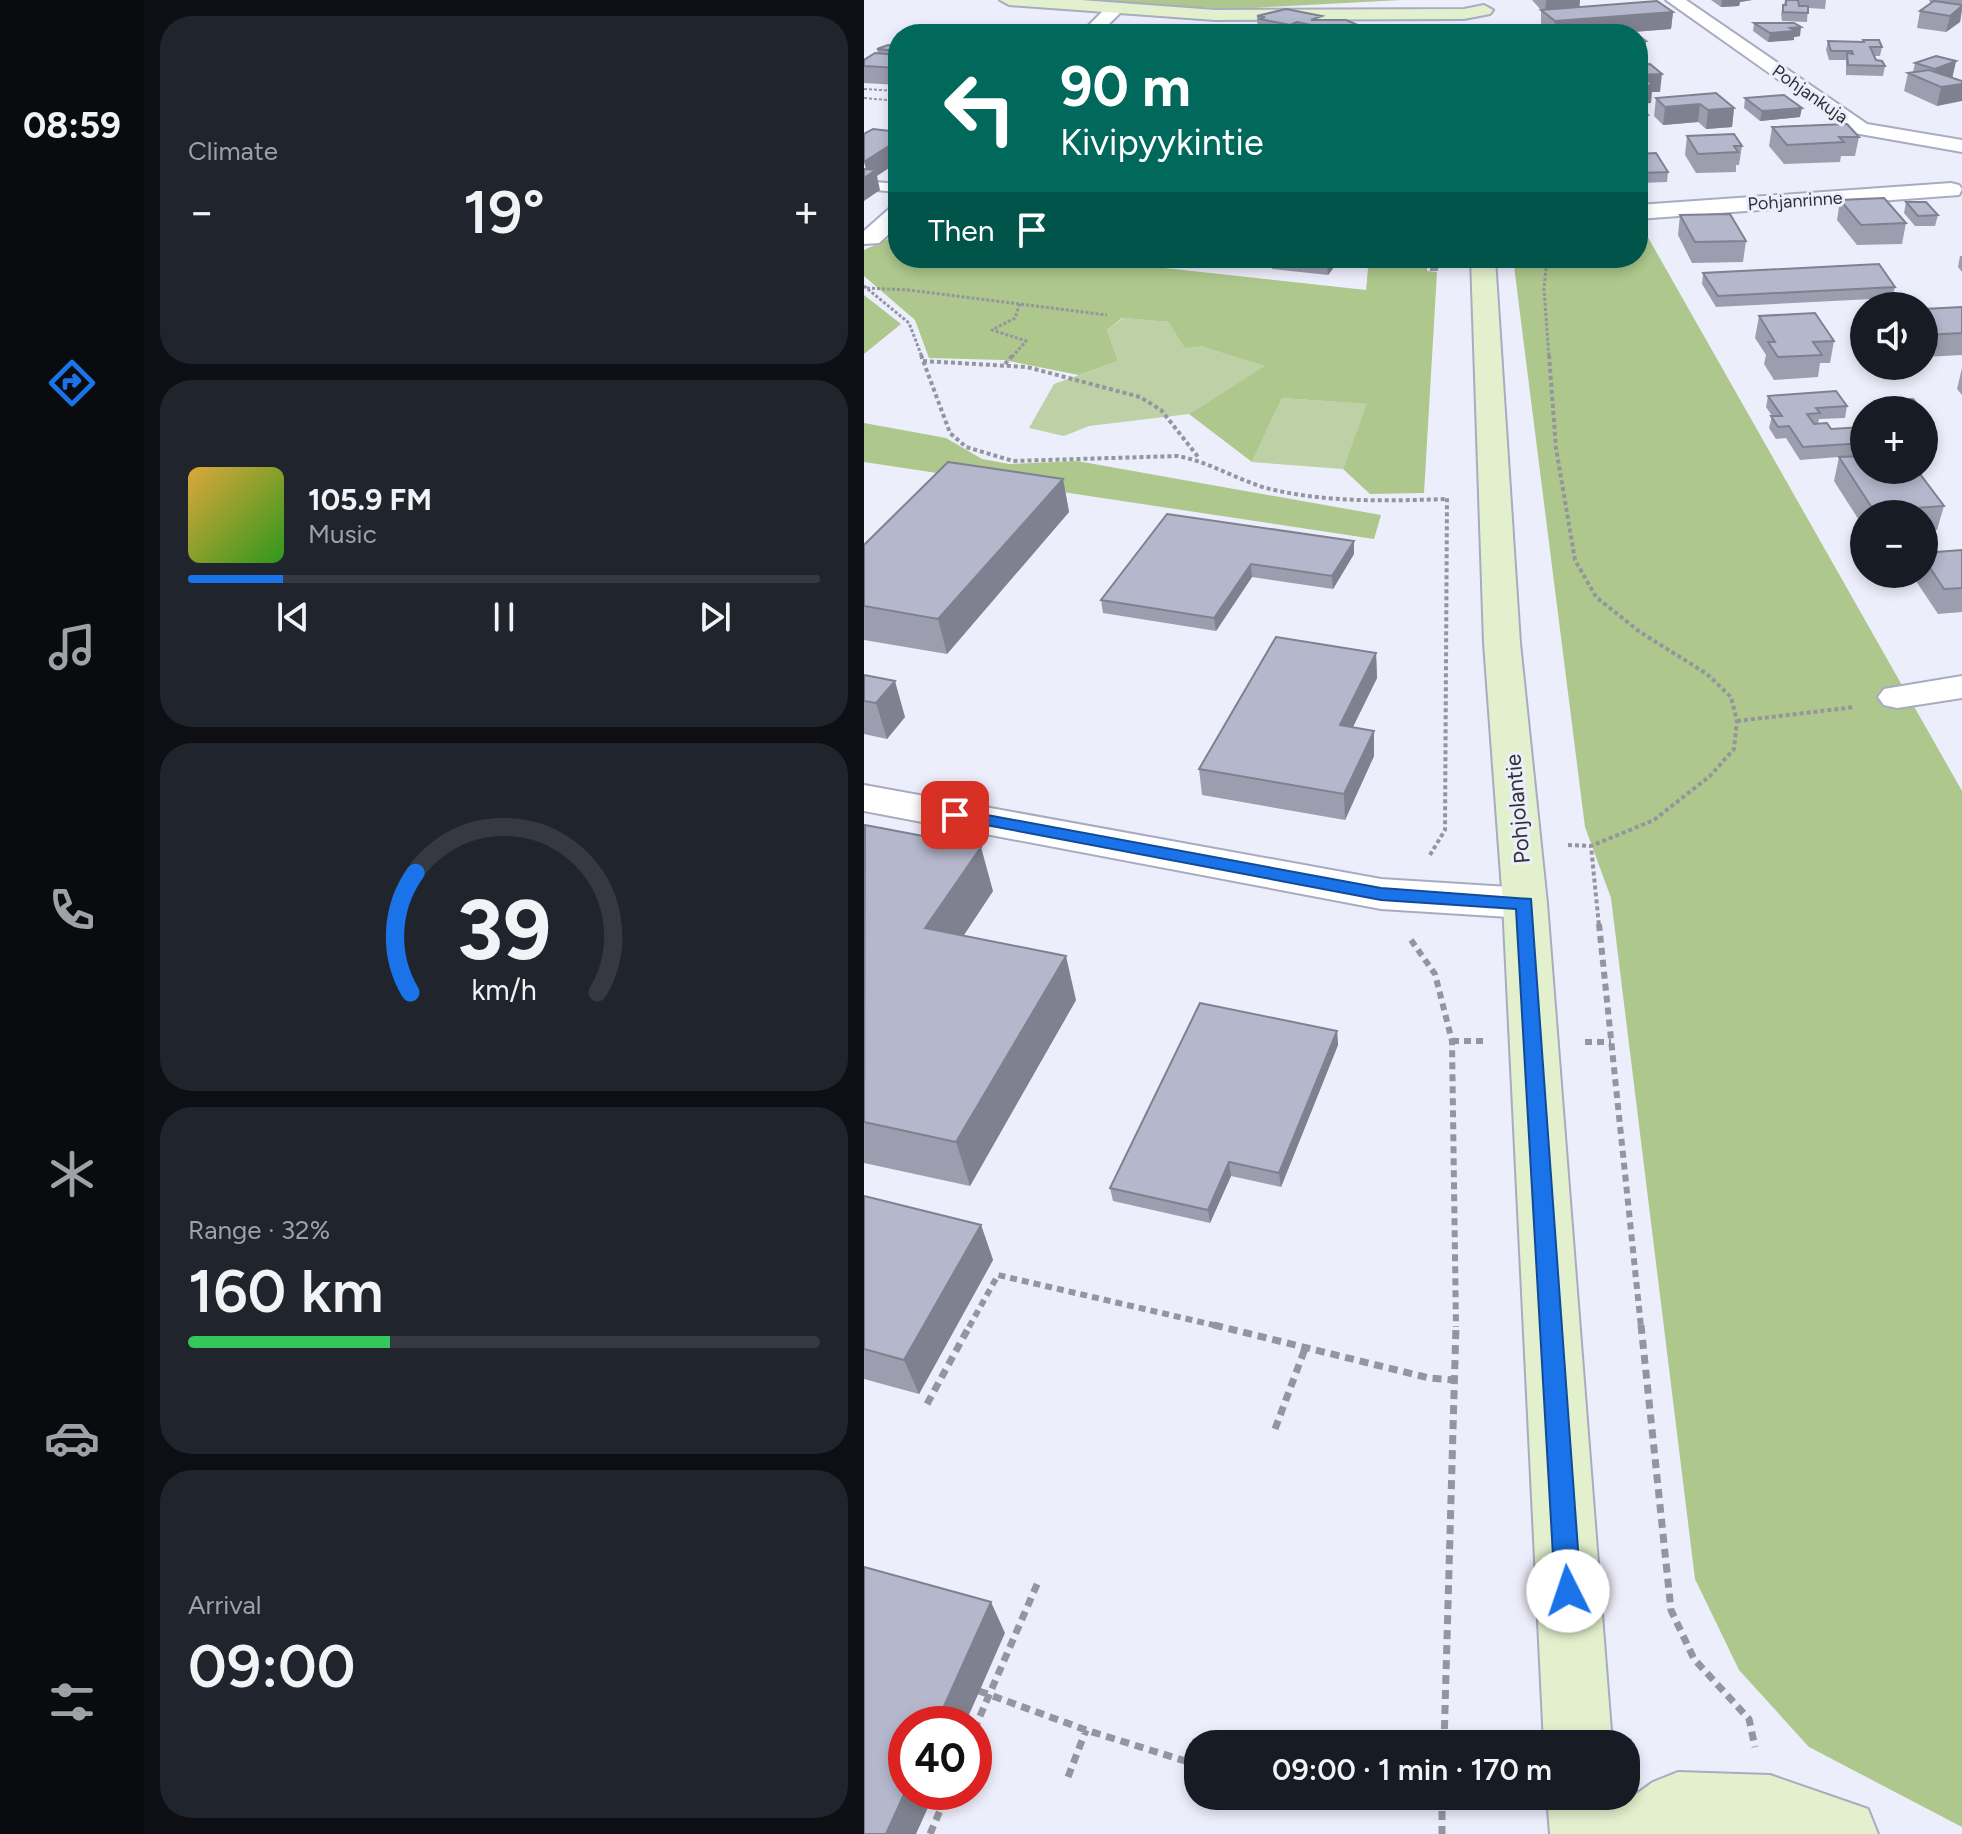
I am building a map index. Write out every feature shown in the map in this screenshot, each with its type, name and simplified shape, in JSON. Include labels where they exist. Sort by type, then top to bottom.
[{"type":"street","points":[[1009,0],[1253,16],[1474,13]]},
{"type":"street","name":"Pohjankuja","points":[[1675,0],[1861,129],[1962,146]]},
{"type":"street","points":[[1099,24],[1115,9]]},
{"type":"street","name":"Pohjanrinne","points":[[1648,211],[1958,187]]},
{"type":"street","points":[[870,238],[888,222]]},
{"type":"street","name":"Pohjolantie","points":[[1483,268],[1502,643],[1525,903],[1577,1730]]},
{"type":"street","points":[[1897,697],[1962,687]]},
{"type":"street","points":[[864,798],[1381,894],[1525,903]]},
{"type":"street","points":[[1640,1834],[1678,1807],[1770,1810],[1843,1834]]},
{"type":"street","points":[[1583,1810],[1585,1834]]},
{"type":"lane","points":[[864,185],[888,187]]},
{"type":"path","points":[[864,89],[888,90]]},
{"type":"path","points":[[864,98],[888,100]]},
{"type":"path","points":[[1546,268],[1544,289],[1556,448],[1575,560],[1596,597],[1640,632],[1707,674],[1731,697],[1737,721],[1734,749],[1710,776],[1654,820],[1591,846],[1671,1610],[1694,1659],[1749,1719]]},
{"type":"path","points":[[865,287],[1107,315]]},
{"type":"path","points":[[865,287],[909,323],[950,433],[966,447],[988,456],[1013,461],[1178,456],[1201,459],[1259,485],[1304,497],[1371,502],[1447,499]]},
{"type":"path","points":[[1005,364],[1026,341],[992,330],[1015,318],[1020,303]]},
{"type":"path","points":[[923,361],[1005,364],[1081,379],[1140,397],[1161,410],[1201,459]]},
{"type":"path","points":[[1427,859],[1445,830],[1447,483]]},
{"type":"path","points":[[1737,721],[1876,704],[1897,697]]},
{"type":"path","points":[[1406,936],[1428,957],[1445,999],[1452,1041],[1455,1380],[1444,1730]]},
{"type":"path","points":[[927,1404],[998,1275],[1306,1346],[1429,1378],[1455,1380]]},
{"type":"path","points":[[1275,1429],[1306,1346]]},
{"type":"path","points":[[984,1706],[1038,1582]]},
{"type":"path","points":[[979,1691],[1086,1730],[1184,1761]]},
{"type":"path","points":[[1068,1777],[1086,1730]]},
{"type":"path","points":[[930,1834],[940,1810]]},
{"type":"path","points":[[1442,1810],[1442,1834]]},
{"type":"green space","points":[[1048,0],[1401,0],[1234,9]]},
{"type":"green space","points":[[1648,237],[1962,791],[1962,1827],[1809,1747],[1739,1670],[1695,1579],[1611,898],[1585,827],[1514,268],[1648,268]]},
{"type":"green space","points":[[888,239],[888,268],[1165,268],[1366,290],[1368,268],[1427,268],[1427,271],[1437,272],[1424,493],[1370,494],[1343,469],[1367,404],[1282,398],[1252,462],[1189,414],[1265,366],[1200,346],[1185,348],[1169,322],[1122,318],[1107,330],[1118,361],[1079,375],[1004,360],[929,358],[915,320],[864,276],[864,250]]},
{"type":"green space","points":[[864,295],[901,324],[864,354]]},
{"type":"green space","points":[[1123,318],[1169,322],[1200,346],[1266,366],[1189,414],[1089,426],[1064,436],[1029,428],[1054,384],[1118,361],[1107,330]]},
{"type":"green space","points":[[1282,398],[1368,404],[1343,469],[1252,462]]},
{"type":"green space","points":[[864,423],[946,438],[982,459],[1009,464],[1077,461],[1381,515],[1374,539],[864,462]]},
{"type":"building","points":[[1786,0],[1798,0],[1799,6],[1808,6],[1808,13],[1783,12]]},
{"type":"building","points":[[1657,1],[1673,12],[1555,21],[1541,10]]},
{"type":"building","points":[[1934,1],[1962,6],[1950,16],[1920,11]]},
{"type":"building","points":[[1286,9],[1322,16],[1311,20],[1346,20],[1356,24],[1285,24],[1257,16]]},
{"type":"building","points":[[1754,23],[1794,23],[1801,27],[1790,28],[1795,31],[1770,33]]},
{"type":"building","points":[[1879,40],[1882,47],[1870,47],[1876,60],[1882,61],[1885,66],[1848,65],[1847,53],[1853,54],[1852,51],[1831,51],[1828,41],[1864,42]]},
{"type":"building","points":[[875,53],[888,54],[888,67],[864,66],[864,60]]},
{"type":"building","points":[[1936,56],[1956,61],[1935,69],[1915,63]]},
{"type":"building","points":[[1650,64],[1662,74],[1648,75]]},
{"type":"building","points":[[1929,70],[1962,81],[1962,84],[1941,87],[1908,73]]},
{"type":"building","points":[[1716,93],[1734,108],[1708,110],[1700,104],[1665,107],[1656,98]]},
{"type":"building","points":[[1784,95],[1802,108],[1762,111],[1745,98]]},
{"type":"building","points":[[1847,124],[1859,137],[1839,137],[1844,142],[1787,145],[1772,127]]},
{"type":"building","points":[[873,129],[888,131],[888,146],[864,162],[864,134]]},
{"type":"building","points":[[1734,134],[1742,146],[1734,146],[1738,152],[1698,154],[1687,136]]},
{"type":"building","points":[[1648,153],[1656,153],[1668,172],[1648,173]]},
{"type":"building","points":[[864,169],[876,170],[864,178]]},
{"type":"building","points":[[1884,198],[1906,223],[1861,225],[1840,200]]},
{"type":"building","points":[[1906,202],[1926,202],[1938,215],[1918,216]]},
{"type":"building","points":[[1730,214],[1746,241],[1695,242],[1680,215]]},
{"type":"building","points":[[1879,264],[1895,287],[1718,296],[1703,273]]},
{"type":"building","points":[[1962,307],[1962,333],[1938,334],[1938,308]]},
{"type":"building","points":[[1815,313],[1834,341],[1813,342],[1822,355],[1778,357],[1768,342],[1775,342],[1759,316]]},
{"type":"building","points":[[1836,391],[1847,406],[1816,408],[1820,413],[1807,414],[1814,424],[1827,423],[1831,429],[1850,428],[1850,444],[1803,447],[1789,426],[1778,427],[1771,416],[1782,416],[1768,396]]},
{"type":"building","points":[[1839,457],[1850,457],[1850,474]]},
{"type":"building","points":[[948,462],[1063,479],[938,619],[864,606],[864,545]]},
{"type":"building","points":[[1856,484],[1928,484],[1944,506],[1938,506],[1938,500],[1867,500]]},
{"type":"building","points":[[1167,514],[1354,541],[1332,576],[1251,564],[1214,618],[1101,600]]},
{"type":"building","points":[[1962,550],[1962,588],[1944,589],[1938,580],[1938,552]]},
{"type":"building","points":[[1276,637],[1376,653],[1340,725],[1374,731],[1344,794],[1199,769]]},
{"type":"building","points":[[864,675],[895,681],[876,703],[864,701]]},
{"type":"building","points":[[865,825],[981,847],[925,928],[1066,956],[956,1142],[864,1122]]},
{"type":"building","points":[[1200,1003],[1337,1031],[1279,1173],[1229,1162],[1208,1210],[1110,1188]]},
{"type":"building","points":[[864,1196],[981,1225],[904,1360],[864,1349]]},
{"type":"building","points":[[864,1567],[991,1602],[944,1706],[888,1706],[888,1810],[897,1810],[886,1834],[864,1834]]},
{"type":"route","points":[[955,815],[1381,894],[1525,903],[1568,1591]]}]
